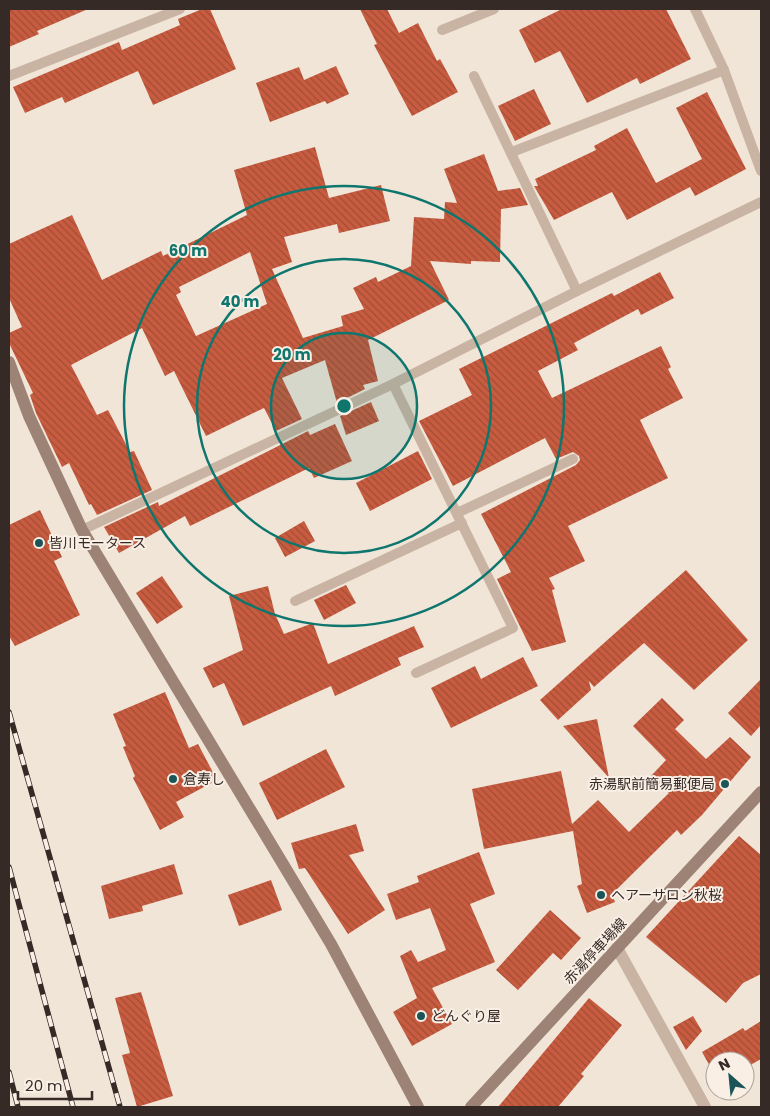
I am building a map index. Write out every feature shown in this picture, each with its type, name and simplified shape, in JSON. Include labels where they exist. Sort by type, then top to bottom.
[{"type":"street","points":[[9,362],[29,416],[82,530],[331,944],[418,1107]]},
{"type":"street","name":"赤湯停車場線","points":[[471,1107],[761,792]]},
{"type":"street","points":[[617,948],[705,1107]]},
{"type":"lane","points":[[9,76],[180,9]]},
{"type":"lane","points":[[442,30],[494,9]]},
{"type":"lane","points":[[695,9],[724,70],[761,171]]},
{"type":"lane","points":[[512,152],[724,70]]},
{"type":"lane","points":[[474,76],[577,291]]},
{"type":"lane","points":[[82,530],[393,384],[577,291],[761,202]]},
{"type":"lane","points":[[393,384],[513,628],[416,673]]},
{"type":"lane","points":[[457,513],[573,459]]},
{"type":"lane","points":[[295,601],[462,523]]},
{"type":"building","points":[[9,9],[88,9],[37,31],[39,34],[9,47]]},
{"type":"building","points":[[202,9],[210,9],[236,69],[153,105],[138,71],[65,103],[62,97],[25,113],[13,87],[119,42],[122,50],[180,25],[178,19]]},
{"type":"building","points":[[360,9],[387,9],[399,33],[418,23],[437,61],[440,59],[458,92],[412,116],[374,45],[377,44]]},
{"type":"building","points":[[562,9],[666,9],[691,59],[640,84],[637,78],[587,103],[560,51],[535,63],[519,30]]},
{"type":"building","points":[[336,66],[349,94],[327,104],[325,101],[270,122],[256,83],[299,67],[304,80]]},
{"type":"building","points":[[534,89],[551,124],[515,141],[498,106]]},
{"type":"building","points":[[707,92],[746,169],[695,196],[690,187],[627,220],[612,192],[554,220],[534,186],[538,186],[535,179],[596,150],[594,146],[627,128],[656,183],[702,159],[676,108]]},
{"type":"building","points":[[315,147],[329,198],[381,185],[390,221],[339,233],[337,224],[284,237],[292,262],[272,269],[303,338],[343,326],[341,316],[364,309],[353,288],[376,277],[378,282],[411,266],[414,217],[444,219],[445,202],[457,203],[444,169],[484,154],[498,191],[520,188],[528,205],[501,209],[500,262],[471,261],[471,264],[430,261],[449,300],[368,340],[378,381],[363,385],[365,389],[337,403],[325,360],[282,378],[302,419],[276,431],[264,408],[206,436],[174,371],[165,376],[142,328],[71,365],[97,415],[108,410],[130,452],[134,451],[152,490],[97,515],[91,504],[89,505],[69,463],[62,467],[36,413],[30,395],[33,393],[9,343],[9,333],[22,327],[9,298],[9,244],[72,215],[102,280],[161,251],[163,256],[247,215],[234,170]],"holes":[[[250,252],[267,304],[196,336],[176,295],[181,292],[179,287]]]},
{"type":"building","points":[[660,272],[674,298],[641,315],[638,309],[574,343],[578,350],[538,371],[552,398],[661,346],[671,367],[668,369],[683,398],[640,420],[668,478],[568,526],[585,561],[549,578],[555,589],[552,590],[566,642],[532,651],[497,579],[511,572],[481,514],[576,465],[580,460],[579,456],[573,452],[556,459],[545,438],[453,486],[419,421],[472,395],[459,369],[612,293],[614,296]]},
{"type":"building","points":[[371,402],[379,421],[346,435],[340,416]]},
{"type":"building","points":[[335,424],[352,461],[314,478],[309,468],[190,526],[185,516],[119,553],[104,527],[158,502],[159,506],[308,431],[310,435]]},
{"type":"building","points":[[418,451],[432,479],[370,511],[356,483]]},
{"type":"building","points":[[40,510],[62,557],[54,561],[80,615],[15,646],[9,636],[9,525]]},
{"type":"building","points":[[304,521],[315,541],[285,557],[275,538]]},
{"type":"building","points":[[686,570],[748,640],[694,690],[644,643],[594,687],[589,681],[591,690],[558,720],[540,700]]},
{"type":"building","points":[[162,576],[183,607],[157,624],[136,593]]},
{"type":"building","points":[[346,585],[356,603],[324,620],[314,600]]},
{"type":"building","points":[[268,586],[275,614],[284,634],[313,623],[328,664],[414,626],[424,647],[398,658],[401,665],[335,696],[331,686],[243,726],[224,683],[213,688],[203,668],[243,650],[229,596]]},
{"type":"building","points":[[523,657],[538,686],[451,728],[431,688],[475,666],[481,679]]},
{"type":"building","points":[[761,679],[761,725],[751,736],[728,713]]},
{"type":"building","points":[[165,692],[189,748],[198,744],[217,780],[176,802],[184,817],[160,830],[133,778],[135,776],[123,747],[126,746],[113,714]]},
{"type":"building","points":[[662,698],[684,720],[675,729],[706,759],[730,737],[751,757],[702,815],[681,835],[677,830],[612,894],[615,902],[587,913],[577,886],[582,884],[573,831],[484,849],[472,789],[561,771],[572,824],[598,800],[629,832],[669,793],[651,776],[666,760],[633,726]]},
{"type":"building","points":[[597,719],[609,778],[563,726]]},
{"type":"building","points":[[326,749],[345,787],[277,820],[259,783]]},
{"type":"building","points":[[356,824],[364,851],[349,855],[385,910],[348,934],[305,868],[299,869],[291,843]]},
{"type":"building","points":[[739,836],[761,855],[761,974],[743,983],[726,1003],[646,937]]},
{"type":"building","points":[[479,852],[495,894],[470,904],[495,962],[432,988],[452,1024],[412,1046],[393,1012],[417,998],[400,956],[411,950],[418,962],[446,950],[430,908],[396,920],[387,894],[419,882],[417,876]]},
{"type":"building","points":[[174,864],[183,894],[142,906],[143,911],[109,919],[101,886]]},
{"type":"building","points":[[271,880],[282,910],[239,926],[228,895]]},
{"type":"building","points":[[550,910],[581,938],[561,960],[553,953],[518,990],[496,970]]},
{"type":"building","points":[[141,992],[173,1096],[137,1107],[122,1055],[130,1053],[115,998]]},
{"type":"building","points":[[589,998],[622,1025],[581,1074],[584,1076],[558,1107],[498,1107]]},
{"type":"building","points":[[693,1016],[702,1031],[686,1050],[673,1027]]},
{"type":"building","points":[[761,1021],[761,1059],[755,1062],[755,1051],[705,1051],[705,1057],[702,1052],[743,1028],[745,1031]]},
{"type":"railway","points":[[9,712],[120,1107]]},
{"type":"railway","points":[[9,867],[73,1107]]},
{"type":"railway","points":[[9,1072],[18,1107]]},
{"type":"place","name":"皆川モータース","points":[[39,543]]},
{"type":"place","name":"倉寿し","points":[[173,779]]},
{"type":"place","name":"赤湯駅前簡易郵便局","points":[[725,784]]},
{"type":"place","name":"ヘアーサロン秋桜","points":[[601,895]]},
{"type":"place","name":"どんぐり屋","points":[[421,1016]]}]
